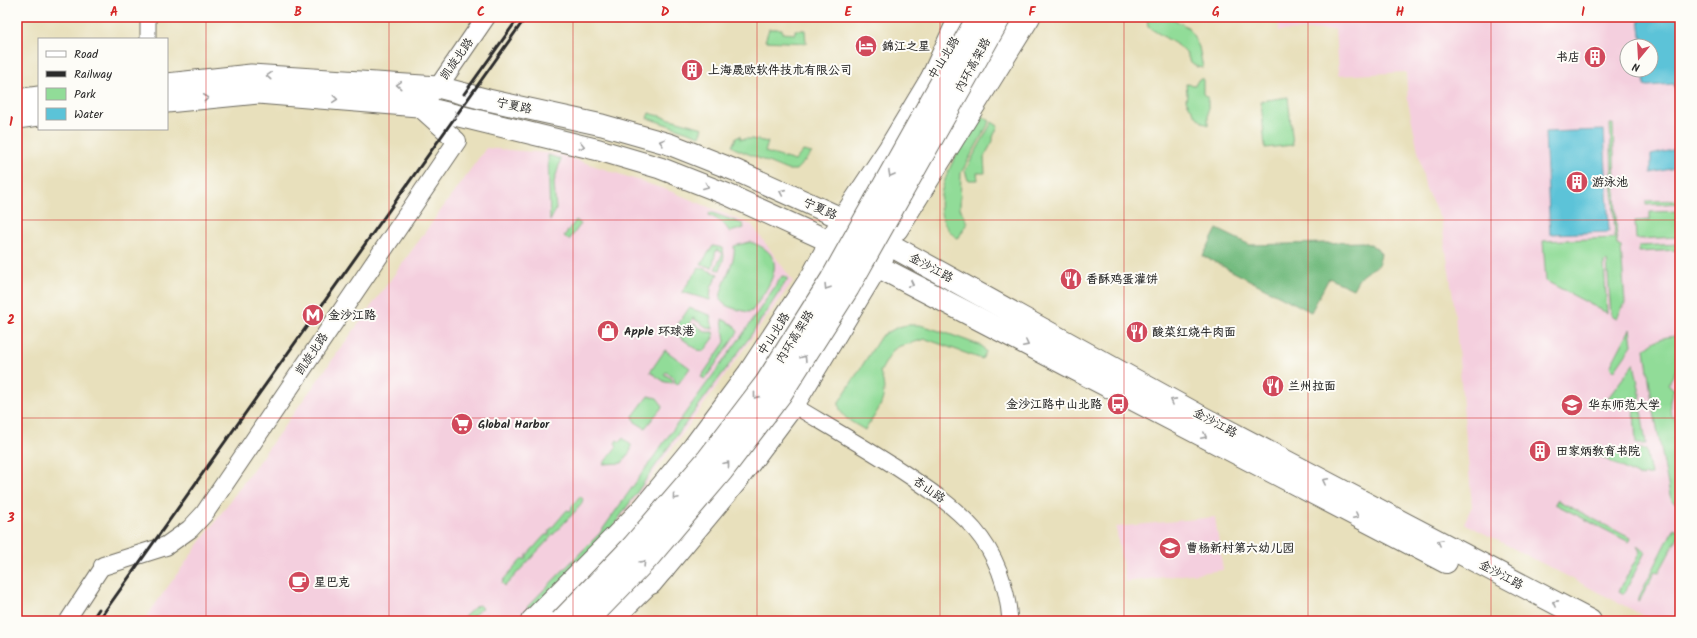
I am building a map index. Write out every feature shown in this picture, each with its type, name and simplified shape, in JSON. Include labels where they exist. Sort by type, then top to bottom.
[{"type":"main road","points":[[932,78],[960,17]]},
{"type":"main road","name":"中山北路","points":[[538,621],[622,535],[694,447],[750,373],[813,274],[843,219],[890,148],[969,17]]},
{"type":"main road","name":"内环高架路","points":[[561,621],[633,546],[708,459],[766,383],[831,280],[978,17]]},
{"type":"main road","name":"内环高架路","points":[[587,621],[648,558],[722,471],[780,395],[848,288],[1000,17]]},
{"type":"main road","points":[[894,237],[922,170],[1014,17]]},
{"type":"main road","points":[[618,621],[736,481],[793,405],[923,188],[1029,17]]},
{"type":"main road","name":"宁夏路","points":[[168,84],[251,75],[438,87],[488,100],[602,125],[669,144],[738,171],[843,219]]},
{"type":"main road","name":"宁夏路","points":[[168,102],[258,93],[418,106],[599,150],[660,168],[726,194],[831,242]]},
{"type":"main road","points":[[17,100],[38,97]]},
{"type":"main road","points":[[17,118],[38,115]]},
{"type":"main road","name":"金沙江路","points":[[843,219],[894,237],[1203,418],[1590,621]]},
{"type":"main road","name":"金沙江路","points":[[831,242],[1559,621]]},
{"type":"main road","points":[[532,621],[642,510]]},
{"type":"main road","points":[[601,621],[630,590],[663,569]]},
{"type":"main road","points":[[610,621],[663,569]]},
{"type":"street","points":[[148,17],[148,38]]},
{"type":"street","name":"凯旋北路","points":[[67,621],[103,566],[166,546],[190,529],[204,514],[457,141],[418,106],[438,87],[486,17]]},
{"type":"street","name":"杏山路","points":[[793,405],[934,492],[961,514],[984,541],[1000,569],[1008,600],[1010,621]]},
{"type":"shaded area","name":"华东师范大学","points":[[1278,17],[1680,17],[1680,621],[1654,621],[1464,523],[1472,506],[1454,304],[1441,219],[1426,190],[1408,102],[1406,72],[1338,76],[1335,29],[1279,31]]},
{"type":"shaded area","points":[[486,148],[559,154],[670,191],[752,225],[793,281],[608,537],[524,621],[143,621]]},
{"type":"shaded area","name":"曹杨新村第六幼儿园","points":[[1215,517],[1223,570],[1125,582],[1116,527]]},
{"type":"green space","points":[[1147,17],[1170,17],[1189,28],[1199,47],[1203,68],[1197,67],[1190,61],[1186,53],[1179,46],[1148,27]]},
{"type":"green space","points":[[769,29],[782,29],[782,33],[795,34],[795,30],[805,30],[806,43],[765,41]]},
{"type":"green space","points":[[1199,79],[1203,79],[1203,94],[1208,98],[1208,125],[1198,118],[1186,100],[1186,84],[1195,85]]},
{"type":"green space","points":[[1288,97],[1293,145],[1265,148],[1261,101]]},
{"type":"green space","points":[[649,113],[703,128],[700,136],[647,118]]},
{"type":"green space","points":[[980,115],[990,121],[961,173],[960,208],[967,223],[958,239],[946,226],[941,211],[941,195],[953,161]]},
{"type":"green space","points":[[992,122],[998,126],[993,137],[993,141],[984,157],[985,173],[977,173],[978,180],[968,180],[965,171]]},
{"type":"green space","points":[[1610,124],[1613,124],[1617,245],[1621,247],[1625,303],[1617,318],[1611,315],[1607,261],[1604,262],[1607,313],[1546,281],[1543,241],[1615,238]]},
{"type":"green space","points":[[740,136],[740,139],[752,139],[768,142],[765,152],[795,161],[803,151],[812,153],[796,170],[787,170],[734,148],[732,146],[736,138]]},
{"type":"green space","points":[[548,155],[561,159],[554,182],[556,210],[550,221]]},
{"type":"green space","points":[[1680,200],[1680,203],[1646,205],[1646,201]]},
{"type":"green space","points":[[1680,211],[1680,237],[1636,239],[1635,221],[1650,220],[1650,212]]},
{"type":"green space","points":[[710,212],[743,224],[744,228],[730,232],[722,222],[709,215]]},
{"type":"green space","points":[[576,220],[581,224],[569,240],[564,236]]},
{"type":"green space","points":[[1217,229],[1250,245],[1363,242],[1377,248],[1381,254],[1379,263],[1376,267],[1362,275],[1353,289],[1329,278],[1311,312],[1203,256]]},
{"type":"green space","points":[[750,242],[763,248],[771,255],[774,264],[774,273],[765,292],[752,311],[748,312],[724,304],[721,298],[721,292],[732,261],[734,246]]},
{"type":"green space","points":[[1680,244],[1680,250],[1639,252],[1639,246]]},
{"type":"green space","points":[[713,246],[723,248],[724,257],[720,270],[715,269],[723,253],[716,250],[712,268],[701,264]]},
{"type":"green space","points":[[699,267],[718,274],[711,288],[710,300],[682,292]]},
{"type":"green space","points":[[782,276],[787,277],[787,280],[749,338],[677,435],[606,537],[531,611],[527,607],[600,533],[743,334]]},
{"type":"green space","points":[[689,308],[710,315],[713,329],[708,328],[693,318],[687,327],[690,329],[694,324],[706,332],[713,332],[714,338],[704,351],[698,350],[673,332]]},
{"type":"green space","points":[[722,319],[734,325],[738,332],[705,379],[701,377],[725,342]]},
{"type":"green space","points":[[920,325],[946,333],[982,346],[986,352],[982,359],[926,339],[900,346],[893,350],[880,372],[884,389],[882,402],[875,416],[865,430],[844,416],[839,407],[839,402],[881,336],[898,327]]},
{"type":"green space","points":[[1630,329],[1632,345],[1614,371],[1610,367]]},
{"type":"green space","points":[[1677,336],[1679,364],[1668,385],[1674,389],[1670,404],[1671,412],[1680,424],[1680,505],[1672,501],[1670,495],[1652,402],[1645,349],[1660,339]]},
{"type":"green space","points":[[665,350],[690,368],[678,384],[675,383],[674,378],[666,372],[664,374],[672,379],[673,383],[665,382],[650,372]]},
{"type":"green space","points":[[1634,363],[1641,399],[1609,401],[1608,398]]},
{"type":"green space","points":[[648,396],[657,398],[663,406],[645,428],[635,422],[633,416]]},
{"type":"green space","points":[[1634,410],[1641,410],[1646,444],[1636,444]]},
{"type":"green space","points":[[623,438],[631,445],[631,450],[622,463],[603,464],[617,446],[615,443],[617,440],[620,442]]},
{"type":"green space","points":[[1646,449],[1651,475],[1639,476],[1601,457],[1604,450]]},
{"type":"green space","points":[[580,496],[583,499],[581,505],[505,586],[502,583],[504,579],[522,559],[526,559],[527,555],[545,535],[549,535],[549,531],[567,510],[571,511],[572,506]]},
{"type":"green space","points":[[1557,500],[1630,538],[1629,542],[1555,504]]},
{"type":"green space","points":[[1674,528],[1680,531],[1680,533],[1659,572],[1655,571],[1639,602],[1637,601]]},
{"type":"green space","points":[[1637,546],[1645,552],[1624,594],[1619,591],[1640,552]]},
{"type":"green space","points":[[479,605],[482,608],[467,621],[464,617]]},
{"type":"water","points":[[1639,17],[1680,17],[1680,110],[1674,84],[1644,85],[1644,78],[1659,78],[1659,38],[1641,38]]},
{"type":"water","name":"游泳池","points":[[1604,130],[1609,232],[1550,234],[1545,132]]},
{"type":"water","points":[[1680,148],[1680,167],[1651,173],[1651,155]]},
{"type":"railway","points":[[464,94],[519,17]]},
{"type":"railway","points":[[98,621],[526,17]]},
{"type":"railway","points":[[91,621],[99,609]]},
{"type":"place","name":"錦江之星","points":[[866,46]]},
{"type":"place","name":"书店","points":[[1595,57]]},
{"type":"place","name":"上海晟欧软件技术有限公司","points":[[692,70]]},
{"type":"place","name":"游泳池","points":[[1577,182]]},
{"type":"place","name":"香酥鸡蛋灌饼","points":[[1071,279]]},
{"type":"place","name":"金沙江路","points":[[313,315]]},
{"type":"place","name":"Apple 环球港","points":[[608,331]]},
{"type":"place","name":"酸菜红烧牛肉面","points":[[1137,332]]},
{"type":"place","name":"兰州拉面","points":[[1273,386]]},
{"type":"place","name":"金沙江路中山北路","points":[[1118,404]]},
{"type":"place","name":"华东师范大学","points":[[1572,405]]},
{"type":"place","name":"Global Harbor","points":[[462,424]]},
{"type":"place","name":"田家炳教育书院","points":[[1540,451]]},
{"type":"place","name":"曹杨新村第六幼儿园","points":[[1170,548]]},
{"type":"place","name":"星巴克","points":[[299,582]]}]
